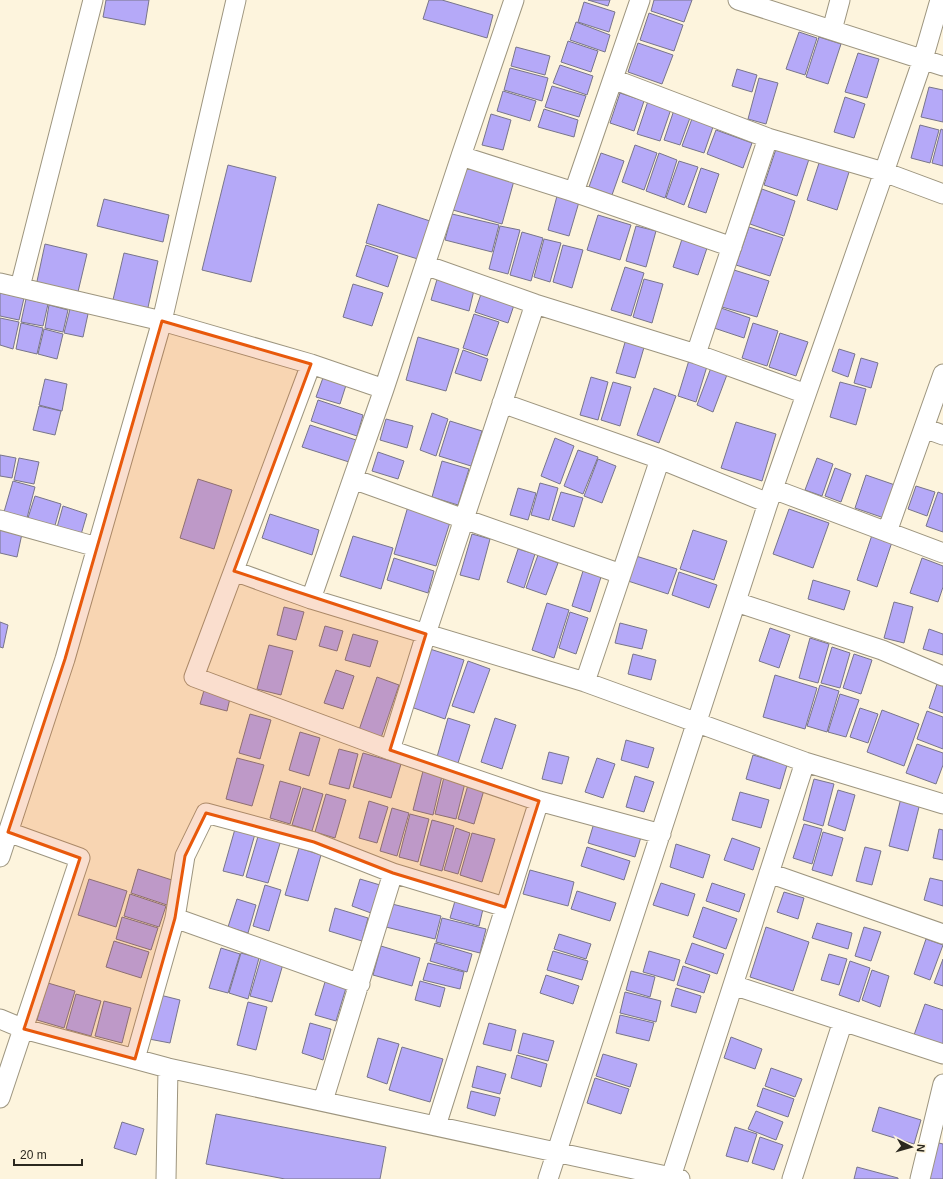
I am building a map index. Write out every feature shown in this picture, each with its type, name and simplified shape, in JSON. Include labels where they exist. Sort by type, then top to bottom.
[{"type":"street","points":[[20,287],[93,0]]},
{"type":"street","points":[[0,857],[65,659],[162,321],[236,0]]},
{"type":"street","points":[[311,598],[384,389],[514,0]]},
{"type":"street","points":[[574,192],[640,0]]},
{"type":"street","points":[[738,0],[943,66]]},
{"type":"street","points":[[832,30],[840,0]]},
{"type":"street","points":[[548,1179],[771,496],[923,59],[940,0]]},
{"type":"street","points":[[613,79],[768,138],[884,172],[943,194]]},
{"type":"street","points":[[696,354],[768,138]]},
{"type":"street","points":[[461,156],[574,192],[732,247]]},
{"type":"street","points":[[425,264],[535,304],[696,354],[806,394]]},
{"type":"street","points":[[0,283],[162,321],[311,364],[384,389]]},
{"type":"street","points":[[390,750],[426,634],[535,304]]},
{"type":"street","points":[[311,364],[194,677],[390,750],[539,801],[661,834]]},
{"type":"street","points":[[887,532],[943,374]]},
{"type":"street","points":[[502,403],[771,496],[887,532],[943,553]]},
{"type":"street","points":[[924,428],[943,435]]},
{"type":"street","points":[[585,682],[660,458]]},
{"type":"street","points":[[353,479],[464,520],[621,574]]},
{"type":"street","points":[[0,520],[97,547]]},
{"type":"street","points":[[234,571],[311,598],[585,682],[805,762],[943,804]]},
{"type":"street","points":[[736,602],[882,650],[943,676]]},
{"type":"street","points":[[0,1019],[24,1029],[168,1068],[557,1151],[676,1178],[733,985],[805,762]]},
{"type":"street","points":[[436,1126],[539,801]]},
{"type":"street","points":[[135,1059],[175,918],[185,856],[206,814],[314,842],[393,873],[505,907]]},
{"type":"street","points":[[0,1098],[80,858],[8,832]]},
{"type":"street","points":[[323,1101],[393,873]]},
{"type":"street","points":[[769,873],[943,934]]},
{"type":"street","points":[[175,918],[360,984]]},
{"type":"street","points":[[733,985],[943,1054]]},
{"type":"street","points":[[792,1179],[843,1021]]},
{"type":"street","points":[[166,1179],[168,1068]]},
{"type":"street","points":[[920,1179],[943,1084]]},
{"type":"highlighted area","points":[[162,321],[311,364],[234,571],[426,634],[390,750],[539,801],[505,907],[393,873],[314,842],[206,813],[185,856],[175,918],[135,1059],[24,1029],[80,858],[8,832],[65,659]]},
{"type":"building","points":[[106,0],[149,0],[145,25],[103,17]]},
{"type":"building","points":[[429,0],[442,0],[493,15],[487,38],[423,19]]},
{"type":"building","points":[[588,0],[610,0],[608,6]]},
{"type":"building","points":[[654,0],[692,0],[684,22],[651,11]]},
{"type":"building","points":[[584,2],[615,12],[609,32],[578,22]]},
{"type":"building","points":[[649,13],[683,25],[674,51],[640,40]]},
{"type":"building","points":[[576,22],[610,35],[605,52],[570,40]]},
{"type":"building","points":[[799,32],[817,38],[805,75],[786,69]]},
{"type":"building","points":[[819,37],[841,44],[828,84],[806,77]]},
{"type":"building","points":[[568,41],[598,51],[591,72],[561,62]]},
{"type":"building","points":[[638,43],[673,55],[662,84],[628,72]]},
{"type":"building","points":[[516,47],[550,56],[545,75],[511,66]]},
{"type":"building","points":[[858,53],[879,59],[867,98],[845,92]]},
{"type":"building","points":[[560,65],[593,76],[587,95],[553,83]]},
{"type":"building","points":[[510,68],[548,78],[542,101],[504,90]]},
{"type":"building","points":[[737,69],[757,75],[752,92],[732,86]]},
{"type":"building","points":[[759,78],[778,83],[766,124],[748,119]]},
{"type":"building","points":[[552,86],[586,96],[579,117],[545,107]]},
{"type":"building","points":[[929,87],[943,90],[943,122],[921,117]]},
{"type":"building","points":[[503,91],[536,101],[530,121],[497,111]]},
{"type":"building","points":[[620,93],[644,101],[634,131],[610,123]]},
{"type":"building","points":[[845,97],[865,104],[854,138],[834,132]]},
{"type":"building","points":[[648,101],[671,109],[660,141],[637,134]]},
{"type":"building","points":[[544,109],[578,120],[574,137],[538,127]]},
{"type":"building","points":[[674,110],[691,115],[680,145],[664,140]]},
{"type":"building","points":[[491,114],[511,120],[503,150],[482,145]]},
{"type":"building","points":[[693,116],[714,124],[704,153],[682,146]]},
{"type":"building","points":[[920,125],[939,130],[930,163],[911,158]]},
{"type":"building","points":[[941,129],[943,130],[943,166],[932,163]]},
{"type":"building","points":[[716,130],[752,143],[743,168],[707,154]]},
{"type":"building","points":[[635,145],[657,153],[644,190],[622,182]]},
{"type":"building","points":[[777,146],[810,156],[797,196],[764,185]]},
{"type":"building","points":[[601,153],[624,161],[612,195],[589,187]]},
{"type":"building","points":[[659,153],[677,160],[665,198],[646,191]]},
{"type":"building","points":[[820,160],[850,169],[837,210],[807,200]]},
{"type":"building","points":[[679,161],[698,167],[684,205],[666,198]]},
{"type":"building","points":[[466,163],[515,177],[502,224],[453,210]]},
{"type":"building","points":[[228,165],[276,177],[251,282],[202,270]]},
{"type":"building","points":[[701,168],[719,174],[706,213],[688,207]]},
{"type":"building","points":[[762,189],[795,201],[784,236],[750,224]]},
{"type":"building","points":[[557,196],[579,202],[569,236],[548,230]]},
{"type":"building","points":[[104,199],[169,215],[163,242],[97,226]]},
{"type":"building","points":[[378,204],[433,222],[421,260],[366,243]]},
{"type":"building","points":[[452,214],[499,225],[492,252],[445,240]]},
{"type":"building","points":[[598,215],[631,225],[620,260],[587,250]]},
{"type":"building","points":[[500,226],[520,230],[508,274],[489,269]]},
{"type":"building","points":[[636,226],[656,231],[646,267],[626,261]]},
{"type":"building","points":[[749,227],[783,238],[770,276],[736,265]]},
{"type":"building","points":[[522,232],[543,238],[531,281],[510,275]]},
{"type":"building","points":[[683,236],[708,245],[698,275],[673,267]]},
{"type":"building","points":[[544,239],[561,243],[550,282],[534,277]]},
{"type":"building","points":[[45,244],[87,254],[77,296],[36,286]]},
{"type":"building","points":[[366,245],[398,256],[388,287],[356,276]]},
{"type":"building","points":[[563,245],[583,250],[572,288],[553,282]]},
{"type":"building","points":[[124,253],[158,261],[147,312],[112,304]]},
{"type":"building","points":[[625,267],[644,273],[631,316],[611,310]]},
{"type":"building","points":[[734,270],[769,281],[757,317],[722,307]]},
{"type":"building","points":[[438,276],[475,286],[469,311],[431,300]]},
{"type":"building","points":[[644,279],[663,284],[652,323],[633,317]]},
{"type":"building","points":[[353,284],[383,293],[372,326],[343,317]]},
{"type":"building","points":[[483,288],[516,299],[508,323],[475,312]]},
{"type":"building","points":[[0,293],[24,298],[19,320],[0,316]]},
{"type":"building","points":[[26,299],[48,304],[43,326],[21,322]]},
{"type":"building","points":[[49,305],[68,310],[63,332],[45,328]]},
{"type":"building","points":[[721,308],[750,318],[744,338],[714,328]]},
{"type":"building","points":[[70,309],[88,314],[83,337],[64,333]]},
{"type":"building","points":[[474,314],[499,322],[487,356],[463,348]]},
{"type":"building","points":[[0,318],[19,322],[13,349],[0,345]]},
{"type":"building","points":[[21,323],[43,328],[37,354],[16,349]]},
{"type":"building","points":[[753,323],[778,331],[767,366],[742,358]]},
{"type":"building","points":[[44,329],[63,334],[57,359],[38,354]]},
{"type":"building","points":[[780,333],[808,342],[796,376],[769,367]]},
{"type":"building","points":[[418,337],[459,349],[446,391],[406,380]]},
{"type":"building","points":[[626,339],[645,344],[635,378],[616,373]]},
{"type":"building","points":[[839,349],[855,354],[848,377],[832,371]]},
{"type":"building","points":[[463,350],[488,359],[481,381],[455,373]]},
{"type":"building","points":[[690,357],[708,363],[696,402],[678,396]]},
{"type":"building","points":[[861,358],[878,363],[871,388],[854,383]]},
{"type":"building","points":[[712,365],[728,372],[713,412],[697,405]]},
{"type":"building","points":[[324,375],[347,382],[340,404],[316,397]]},
{"type":"building","points":[[591,377],[608,382],[598,420],[580,415]]},
{"type":"building","points":[[45,379],[67,384],[62,411],[39,405]]},
{"type":"building","points":[[613,382],[631,387],[620,426],[601,420]]},
{"type":"building","points":[[840,382],[866,389],[856,425],[830,417]]},
{"type":"building","points":[[654,388],[676,396],[659,443],[637,435]]},
{"type":"building","points":[[318,400],[363,415],[357,436],[311,421]]},
{"type":"building","points":[[39,406],[61,411],[55,435],[33,430]]},
{"type":"building","points":[[432,413],[448,419],[436,456],[420,450]]},
{"type":"building","points":[[386,419],[413,426],[407,448],[380,440]]},
{"type":"building","points":[[450,421],[482,431],[471,466],[439,456]]},
{"type":"building","points":[[736,422],[776,434],[762,481],[721,468]]},
{"type":"building","points":[[310,425],[356,440],[349,462],[302,447]]},
{"type":"building","points":[[555,438],[574,446],[560,484],[541,476]]},
{"type":"building","points":[[578,450],[598,457],[583,494],[564,486]]},
{"type":"building","points":[[378,452],[404,461],[398,479],[372,471]]},
{"type":"building","points":[[0,455],[16,458],[12,478],[0,476]]},
{"type":"building","points":[[19,458],[39,462],[34,484],[14,480]]},
{"type":"building","points":[[817,458],[833,464],[822,496],[805,490]]},
{"type":"building","points":[[598,459],[616,466],[602,503],[584,496]]},
{"type":"building","points":[[442,461],[469,469],[458,505],[432,497]]},
{"type":"building","points":[[835,468],[851,474],[841,502],[825,496]]},
{"type":"building","points":[[866,475],[895,485],[884,518],[855,508]]},
{"type":"building","points":[[198,479],[232,490],[214,549],[180,538]]},
{"type":"building","points":[[13,481],[35,487],[27,518],[4,512]]},
{"type":"building","points":[[540,483],[558,488],[549,520],[531,515]]},
{"type":"building","points":[[916,486],[935,492],[927,516],[908,509]]},
{"type":"building","points":[[518,488],[536,493],[528,520],[510,515]]},
{"type":"building","points":[[561,492],[583,498],[574,527],[552,520]]},
{"type":"building","points":[[938,492],[943,494],[943,532],[926,526]]},
{"type":"building","points":[[35,496],[61,504],[54,529],[27,521]]},
{"type":"building","points":[[409,503],[452,516],[436,566],[394,554]]},
{"type":"building","points":[[63,506],[87,514],[80,538],[56,531]]},
{"type":"building","points":[[789,509],[829,523],[813,568],[773,554]]},
{"type":"building","points":[[270,514],[319,530],[312,555],[262,538]]},
{"type":"building","points":[[2,524],[23,529],[17,557],[0,553],[0,531]]},
{"type":"building","points":[[693,530],[727,541],[714,580],[680,569]]},
{"type":"building","points":[[873,532],[893,539],[877,587],[857,580]]},
{"type":"building","points":[[472,534],[490,539],[479,580],[460,575]]},
{"type":"building","points":[[353,536],[393,548],[381,589],[340,576]]},
{"type":"building","points":[[518,549],[535,554],[524,588],[507,582]]},
{"type":"building","points":[[538,555],[558,563],[546,595],[526,588]]},
{"type":"building","points":[[636,556],[677,569],[668,594],[628,581]]},
{"type":"building","points":[[394,558],[434,571],[428,593],[387,580]]},
{"type":"building","points":[[922,558],[943,566],[943,587],[938,602],[910,593]]},
{"type":"building","points":[[583,571],[601,577],[590,612],[572,606]]},
{"type":"building","points":[[679,572],[717,585],[709,608],[672,595]]},
{"type":"building","points":[[813,580],[850,591],[844,610],[808,599]]},
{"type":"building","points":[[894,602],[913,607],[904,643],[884,638]]},
{"type":"building","points":[[547,603],[569,610],[554,658],[532,650]]},
{"type":"building","points":[[284,607],[304,612],[296,640],[277,635]]},
{"type":"building","points":[[570,612],[588,618],[576,654],[559,648]]},
{"type":"building","points":[[0,622],[8,625],[3,648],[0,647]]},
{"type":"building","points":[[620,623],[647,630],[642,649],[615,643]]},
{"type":"building","points":[[325,626],[343,631],[337,651],[319,646]]},
{"type":"building","points":[[770,628],[790,635],[779,668],[759,661]]},
{"type":"building","points":[[929,629],[943,634],[943,655],[923,649]]},
{"type":"building","points":[[353,634],[378,641],[370,667],[345,660]]},
{"type":"building","points":[[810,638],[829,644],[818,683],[799,678]]},
{"type":"building","points":[[269,645],[293,651],[281,695],[257,689]]},
{"type":"building","points":[[832,647],[850,653],[840,688],[821,683]]},
{"type":"building","points":[[430,649],[464,660],[445,719],[411,707]]},
{"type":"building","points":[[633,654],[656,660],[651,680],[628,674]]},
{"type":"building","points":[[854,654],[872,660],[861,694],[843,688]]},
{"type":"building","points":[[468,661],[490,669],[474,713],[452,706]]},
{"type":"building","points":[[336,670],[354,676],[343,709],[324,703]]},
{"type":"building","points":[[775,675],[817,688],[805,729],[763,717]]},
{"type":"building","points":[[377,677],[399,685],[381,738],[359,730]]},
{"type":"building","points":[[937,684],[943,686],[943,713],[929,708]]},
{"type":"building","points":[[820,685],[839,691],[827,732],[807,726]]},
{"type":"building","points":[[205,687],[231,694],[227,711],[200,704]]},
{"type":"building","points":[[840,694],[859,700],[846,737],[828,732]]},
{"type":"building","points":[[860,708],[878,714],[868,743],[850,737]]},
{"type":"building","points":[[882,710],[919,724],[904,766],[867,752]]},
{"type":"building","points":[[927,711],[943,717],[943,749],[917,739]]},
{"type":"building","points":[[250,714],[271,720],[260,759],[239,753]]},
{"type":"building","points":[[448,718],[470,725],[458,763],[437,757]]},
{"type":"building","points":[[495,718],[516,725],[502,769],[481,762]]},
{"type":"building","points":[[300,732],[320,738],[309,776],[289,770]]},
{"type":"building","points":[[626,740],[654,748],[648,768],[621,760]]},
{"type":"building","points":[[917,744],[943,753],[943,765],[936,784],[906,773]]},
{"type":"building","points":[[339,749],[358,754],[349,789],[329,784]]},
{"type":"building","points":[[549,752],[569,757],[562,784],[542,779]]},
{"type":"building","points":[[363,753],[401,764],[391,798],[353,787]]},
{"type":"building","points":[[753,755],[787,765],[780,789],[746,779]]},
{"type":"building","points":[[237,758],[264,765],[252,806],[226,799]]},
{"type":"building","points":[[597,758],[615,764],[603,798],[585,792]]},
{"type":"building","points":[[423,771],[442,776],[433,815],[413,810]]},
{"type":"building","points":[[635,776],[654,782],[644,812],[626,807]]},
{"type":"building","points":[[444,777],[465,783],[456,819],[435,814]]},
{"type":"building","points":[[814,779],[834,784],[823,826],[803,820]]},
{"type":"building","points":[[280,781],[301,787],[290,824],[270,818]]},
{"type":"building","points":[[468,785],[484,790],[474,824],[458,819]]},
{"type":"building","points":[[303,788],[323,794],[312,831],[292,825]]},
{"type":"building","points":[[838,790],[855,795],[845,831],[828,825]]},
{"type":"building","points":[[740,792],[769,800],[761,828],[732,820]]},
{"type":"building","points":[[326,794],[346,800],[335,838],[315,832]]},
{"type":"building","points":[[901,798],[920,803],[908,851],[889,846]]},
{"type":"building","points":[[369,801],[388,807],[377,843],[359,838]]},
{"type":"building","points":[[392,808],[409,813],[397,856],[380,851]]},
{"type":"building","points":[[410,814],[429,819],[418,862],[399,857]]},
{"type":"building","points":[[432,820],[454,826],[442,871],[420,865]]},
{"type":"building","points":[[594,823],[641,837],[635,857],[588,843]]},
{"type":"building","points":[[804,824],[822,829],[812,864],[793,858]]},
{"type":"building","points":[[456,828],[470,833],[458,874],[444,870]]},
{"type":"building","points":[[235,829],[255,834],[243,876],[223,871]]},
{"type":"building","points":[[939,829],[943,830],[943,860],[933,858]]},
{"type":"building","points":[[823,832],[843,838],[832,876],[812,870]]},
{"type":"building","points":[[259,833],[281,840],[268,883],[246,877]]},
{"type":"building","points":[[472,833],[495,839],[482,882],[460,875]]},
{"type":"building","points":[[732,838],[760,848],[753,870],[724,860]]},
{"type":"building","points":[[676,844],[710,855],[703,878],[670,867]]},
{"type":"building","points":[[587,847],[630,861],[624,880],[581,866]]},
{"type":"building","points":[[865,847],[881,851],[872,885],[856,881]]},
{"type":"building","points":[[299,848],[321,855],[308,901],[285,895]]},
{"type":"building","points":[[138,869],[175,881],[167,905],[131,893]]},
{"type":"building","points":[[530,870],[574,882],[568,906],[523,894]]},
{"type":"building","points":[[930,878],[943,881],[943,906],[924,900]]},
{"type":"building","points":[[89,879],[127,891],[116,927],[78,915]]},
{"type":"building","points":[[360,879],[380,885],[371,913],[352,906]]},
{"type":"building","points":[[661,883],[695,894],[688,916],[653,905]]},
{"type":"building","points":[[712,883],[745,894],[739,912],[706,901]]},
{"type":"building","points":[[265,885],[281,890],[269,931],[253,926]]},
{"type":"building","points":[[577,891],[616,903],[610,921],[571,909]]},
{"type":"building","points":[[784,892],[804,898],[798,919],[777,912]]},
{"type":"building","points":[[130,894],[166,906],[159,927],[124,916]]},
{"type":"building","points":[[237,899],[256,905],[248,933],[228,927]]},
{"type":"building","points":[[455,901],[483,909],[479,926],[450,918]]},
{"type":"building","points":[[392,904],[441,916],[435,939],[386,927]]},
{"type":"building","points":[[703,907],[737,919],[726,949],[693,937]]},
{"type":"building","points":[[335,908],[368,918],[362,941],[329,931]]},
{"type":"building","points":[[122,917],[158,928],[151,950],[116,939]]},
{"type":"building","points":[[442,918],[486,929],[480,953],[436,942]]},
{"type":"building","points":[[817,923],[852,933],[848,949],[812,938]]},
{"type":"building","points":[[766,927],[809,942],[793,991],[750,977]]},
{"type":"building","points":[[864,927],[881,932],[871,961],[855,956]]},
{"type":"building","points":[[559,934],[591,944],[586,959],[554,949]]},
{"type":"building","points":[[926,939],[943,945],[930,980],[914,974]]},
{"type":"building","points":[[114,941],[149,952],[141,978],[106,967]]},
{"type":"building","points":[[435,943],[472,954],[467,972],[430,961]]},
{"type":"building","points":[[692,943],[724,954],[717,974],[685,963]]},
{"type":"building","points":[[381,946],[420,958],[412,986],[373,975]]},
{"type":"building","points":[[221,948],[240,954],[228,993],[209,988]]},
{"type":"building","points":[[553,951],[588,961],[582,980],[547,970]]},
{"type":"building","points":[[649,951],[680,960],[674,981],[643,972]]},
{"type":"building","points":[[241,953],[259,958],[248,999],[229,993]]},
{"type":"building","points":[[829,954],[847,959],[839,985],[821,980]]},
{"type":"building","points":[[261,958],[283,964],[272,1002],[250,996]]},
{"type":"building","points":[[943,959],[943,986],[934,983]]},
{"type":"building","points":[[850,961],[870,968],[859,1002],[839,995]]},
{"type":"building","points":[[428,963],[464,972],[460,989],[423,980]]},
{"type":"building","points":[[683,966],[710,975],[704,993],[677,985]]},
{"type":"building","points":[[872,970],[889,976],[880,1007],[862,1000]]},
{"type":"building","points":[[631,971],[655,977],[650,997],[626,990]]},
{"type":"building","points":[[546,975],[579,986],[573,1004],[540,993]]},
{"type":"building","points":[[420,981],[445,988],[440,1007],[415,1000]]},
{"type":"building","points":[[325,982],[346,988],[336,1021],[315,1015]]},
{"type":"building","points":[[48,983],[75,991],[64,1028],[37,1020]]},
{"type":"building","points":[[676,988],[701,996],[696,1013],[671,1006]]},
{"type":"building","points":[[625,992],[661,1001],[656,1022],[620,1013]]},
{"type":"building","points":[[76,994],[101,1001],[91,1036],[66,1029]]},
{"type":"building","points":[[160,995],[180,1000],[170,1043],[149,1039]]},
{"type":"building","points":[[104,1001],[131,1008],[122,1043],[95,1036]]},
{"type":"building","points":[[248,1002],[267,1007],[256,1050],[237,1045]]},
{"type":"building","points":[[925,1004],[943,1010],[943,1046],[914,1035]]},
{"type":"building","points":[[620,1015],[654,1023],[649,1041],[616,1033]]},
{"type":"building","points":[[310,1023],[331,1029],[323,1060],[302,1053]]},
{"type":"building","points":[[489,1023],[516,1030],[511,1051],[483,1044]]},
{"type":"building","points":[[523,1033],[554,1041],[548,1061],[518,1053]]},
{"type":"building","points":[[731,1037],[762,1049],[755,1069],[724,1058]]},
{"type":"building","points":[[378,1038],[399,1044],[387,1084],[367,1077]]},
{"type":"building","points":[[402,1047],[443,1059],[430,1102],[389,1090]]},
{"type":"building","points":[[603,1054],[637,1064],[630,1087],[596,1076]]},
{"type":"building","points":[[517,1055],[547,1064],[541,1087],[511,1078]]},
{"type":"building","points":[[477,1066],[506,1074],[500,1094],[472,1087]]},
{"type":"building","points":[[771,1068],[802,1079],[795,1097],[765,1086]]},
{"type":"building","points":[[595,1078],[629,1089],[621,1114],[587,1103]]},
{"type":"building","points":[[763,1088],[794,1099],[788,1117],[757,1106]]},
{"type":"building","points":[[471,1091],[500,1098],[495,1116],[467,1108]]},
{"type":"building","points":[[879,1107],[921,1120],[914,1144],[872,1131]]},
{"type":"building","points":[[756,1111],[783,1122],[776,1140],[748,1129]]},
{"type":"building","points":[[216,1114],[386,1147],[380,1179],[285,1179],[206,1164]]},
{"type":"building","points":[[122,1122],[144,1129],[136,1155],[114,1148]]},
{"type":"building","points":[[735,1127],[757,1134],[748,1162],[726,1156]]},
{"type":"building","points":[[760,1137],[783,1145],[774,1170],[752,1163]]},
{"type":"building","points":[[935,1142],[943,1144],[943,1179],[924,1179]]},
{"type":"building","points":[[857,1167],[898,1178],[898,1179],[854,1179]]}]
